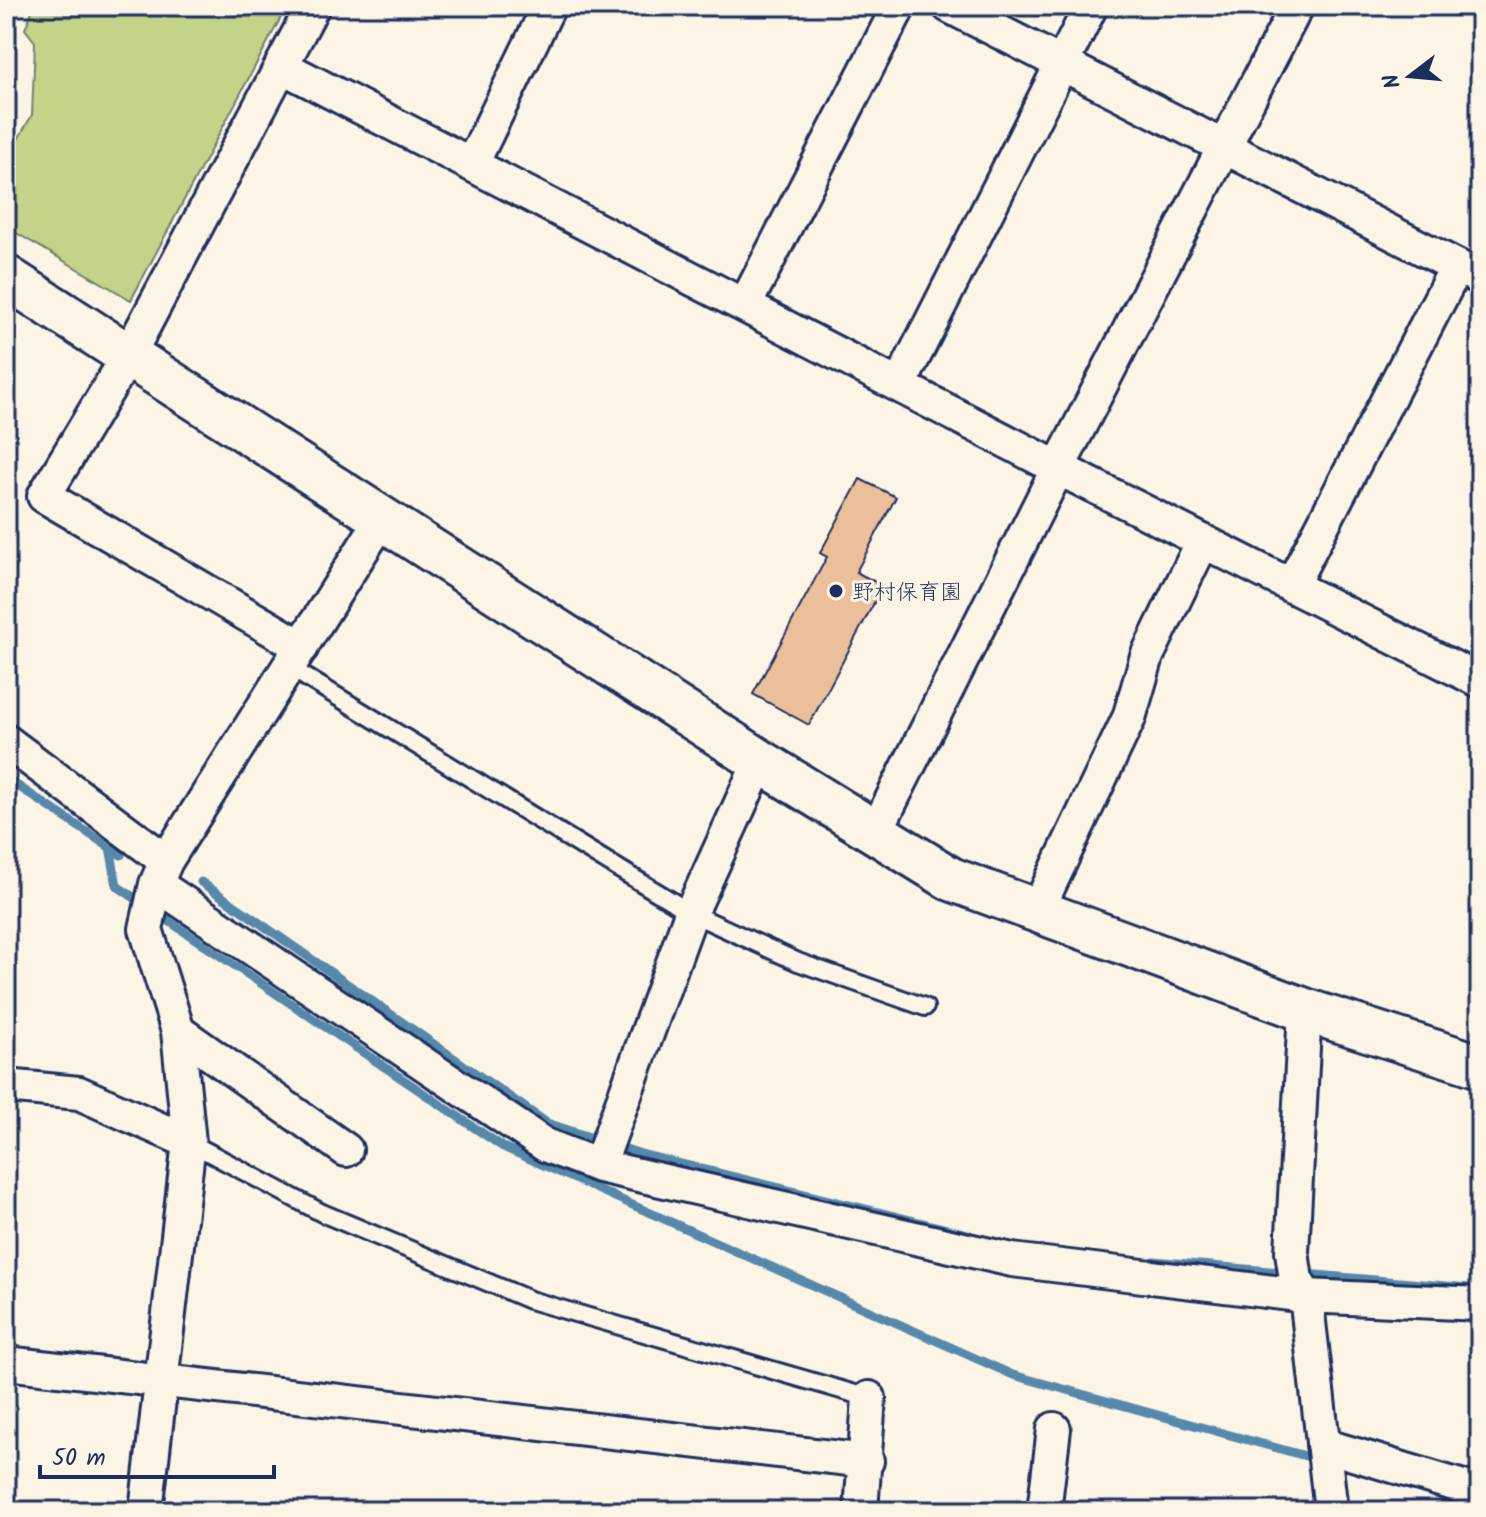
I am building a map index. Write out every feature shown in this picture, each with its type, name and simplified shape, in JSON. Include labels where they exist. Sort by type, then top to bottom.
[{"type":"street","points":[[296,657],[44,496],[128,356],[313,6]]},
{"type":"street","points":[[472,164],[549,6]]},
{"type":"street","points":[[745,305],[899,6]]},
{"type":"street","points":[[949,6],[1469,272],[1291,586]]},
{"type":"street","points":[[900,384],[1091,6]]},
{"type":"street","points":[[875,833],[1058,468],[1297,6]]},
{"type":"street","points":[[281,66],[1058,468],[1480,681]]},
{"type":"street","points":[[6,277],[760,761],[951,879],[1305,1010],[1480,1066]]},
{"type":"street","points":[[146,1511],[189,1142],[178,1031],[146,929],[161,872],[383,517]]},
{"type":"street","points":[[1036,913],[1129,718],[1147,656],[1203,541]]},
{"type":"street","points":[[6,741],[161,872],[545,1145],[1012,1260],[1298,1276],[1480,1304]]},
{"type":"street","points":[[601,1159],[691,913],[760,761]]},
{"type":"street","points":[[1305,1010],[1298,1276],[1331,1511]]},
{"type":"street","points":[[178,1031],[346,1150]]},
{"type":"street","points":[[6,1086],[79,1093],[189,1142]]},
{"type":"street","points":[[6,1363],[867,1461]]},
{"type":"street","points":[[861,1511],[867,1461],[869,1398]]},
{"type":"street","points":[[1044,1511],[1054,1429]]},
{"type":"street","points":[[1323,1445],[1480,1492]]},
{"type":"lane","points":[[296,657],[691,913],[798,962],[925,1007]]},
{"type":"lane","points":[[189,1142],[322,1213],[530,1300],[869,1398]]},
{"type":"green space","points":[[34,6],[287,6],[131,300],[6,227],[6,160],[32,115],[35,42],[25,29]]},
{"type":"building","points":[[6,6],[17,6],[6,34]]},
{"type":"building","points":[[860,479],[896,497],[856,572],[883,586],[809,725],[753,694],[827,557],[820,553]]},
{"type":"waterway","points":[[6,778],[121,855]]},
{"type":"waterway","points":[[110,847],[117,886],[503,1147],[1013,1375],[1320,1460]]},
{"type":"waterway","points":[[201,882],[547,1123],[641,1154],[968,1234]]},
{"type":"waterway","points":[[1153,1261],[1469,1288]]},
{"type":"place","name":"野村保育園","points":[[836,591]]}]
